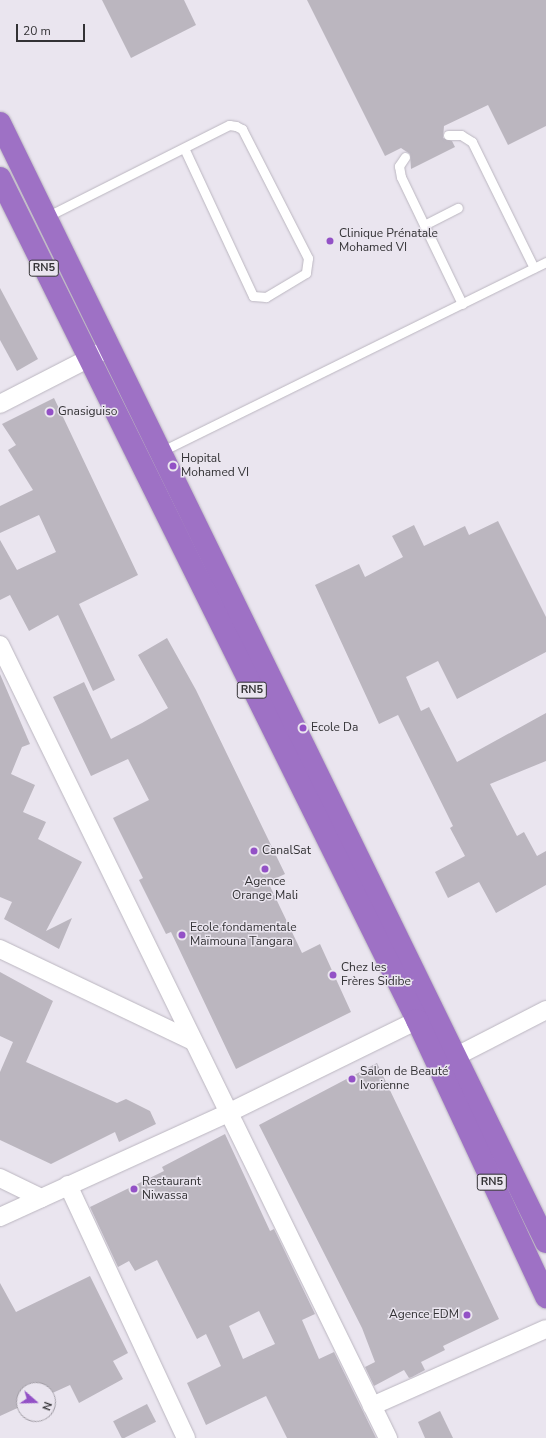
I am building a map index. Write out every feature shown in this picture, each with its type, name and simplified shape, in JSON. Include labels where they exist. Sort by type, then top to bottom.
[{"type":"highway","name":"RN5","points":[[0,123],[436,1011],[546,1242]]},
{"type":"highway","name":"RN5","points":[[0,178],[88,359],[416,1020],[546,1297]]},
{"type":"street","points":[[0,404],[111,347]]},
{"type":"street","points":[[0,644],[388,1438]]},
{"type":"street","points":[[0,949],[193,1041]]},
{"type":"street","points":[[438,1066],[546,1010]]},
{"type":"street","points":[[0,1216],[228,1113],[436,1011]]},
{"type":"street","points":[[0,1178],[41,1198]]},
{"type":"street","points":[[68,1185],[186,1438]]},
{"type":"street","points":[[372,1406],[546,1328]]},
{"type":"lane","points":[[46,216],[229,125],[242,128],[308,258],[306,273],[266,297],[254,296],[184,148]]},
{"type":"lane","points":[[448,135],[461,135],[472,142],[534,268]]},
{"type":"lane","points":[[405,156],[399,166],[400,177],[462,304]]},
{"type":"lane","points":[[424,225],[458,208]]},
{"type":"lane","points":[[162,451],[546,262]]},
{"type":"building","points":[[102,0],[184,0],[196,25],[131,58]]},
{"type":"building","points":[[307,0],[546,0],[546,126],[508,145],[488,105],[444,126],[443,138],[452,141],[455,147],[411,169],[410,154],[401,148],[385,156]]},
{"type":"building","points":[[0,288],[38,359],[17,371],[0,340]]},
{"type":"building","points":[[54,398],[138,575],[79,604],[115,680],[93,691],[58,615],[29,631],[10,595],[0,600],[0,540],[17,570],[56,552],[39,515],[0,533],[0,506],[33,490],[8,450],[16,445],[2,424]]},
{"type":"building","points":[[498,521],[546,617],[546,652],[457,699],[438,661],[406,677],[421,711],[429,707],[457,762],[546,713],[546,761],[490,784],[517,836],[524,832],[537,856],[546,851],[546,885],[496,913],[479,882],[448,898],[435,872],[465,856],[450,828],[453,826],[398,715],[379,724],[315,585],[359,564],[365,577],[403,557],[392,536],[414,525],[424,546],[465,526],[469,535]]},
{"type":"building","points":[[167,638],[196,690],[285,874],[268,882],[302,953],[320,944],[351,1012],[236,1069],[171,932],[166,934],[139,880],[143,878],[113,818],[149,800],[128,759],[91,776],[53,697],[84,682],[111,739],[142,723],[168,708],[138,655]]},
{"type":"building","points":[[0,674],[30,744],[22,747],[11,774],[35,785],[23,812],[46,822],[38,839],[82,862],[46,931],[72,918],[59,949],[4,919],[12,902],[0,897]]},
{"type":"building","points":[[0,972],[53,1001],[26,1062],[117,1103],[126,1099],[150,1111],[156,1124],[119,1142],[115,1132],[51,1164],[0,1140],[0,1072],[13,1042],[0,1036]]},
{"type":"building","points":[[377,1063],[499,1319],[443,1346],[445,1350],[421,1362],[425,1370],[412,1377],[409,1378],[404,1370],[374,1386],[365,1367],[375,1362],[362,1328],[259,1125]]},
{"type":"building","points":[[225,1134],[270,1231],[274,1229],[315,1314],[302,1320],[319,1359],[334,1352],[376,1438],[287,1438],[266,1396],[206,1425],[187,1383],[221,1366],[206,1334],[197,1339],[157,1260],[135,1271],[129,1261],[118,1267],[90,1207],[164,1171],[162,1167]],"holes":[[[259,1311],[275,1344],[243,1359],[229,1326]]]},
{"type":"building","points":[[90,1276],[128,1353],[113,1361],[123,1379],[79,1403],[70,1385],[56,1391],[56,1382],[16,1382],[16,1409],[0,1416],[0,1283],[16,1312]]},
{"type":"building","points":[[147,1404],[156,1422],[122,1438],[113,1421]]},
{"type":"building","points":[[440,1411],[453,1438],[425,1438],[418,1422]]},
{"type":"place","name":"Clinique Prénatale Mohamed VI","points":[[330,241]]},
{"type":"place","name":"Gnasiguiso","points":[[50,412]]},
{"type":"place","name":"Hopital Mohamed VI","points":[[173,466]]},
{"type":"place","name":"Ecole Da","points":[[303,728]]},
{"type":"place","name":"CanalSat","points":[[254,851]]},
{"type":"place","name":"Agence Orange Mali","points":[[265,869]]},
{"type":"place","name":"Ecole fondamentale Maïmouna Tangara","points":[[182,935]]},
{"type":"place","name":"Chez les Frères Sidibe","points":[[333,975]]},
{"type":"place","name":"Salon de Beauté Ivorienne","points":[[352,1079]]},
{"type":"place","name":"Restaurant Niwassa","points":[[134,1189]]},
{"type":"place","name":"Agence EDM","points":[[467,1315]]}]
